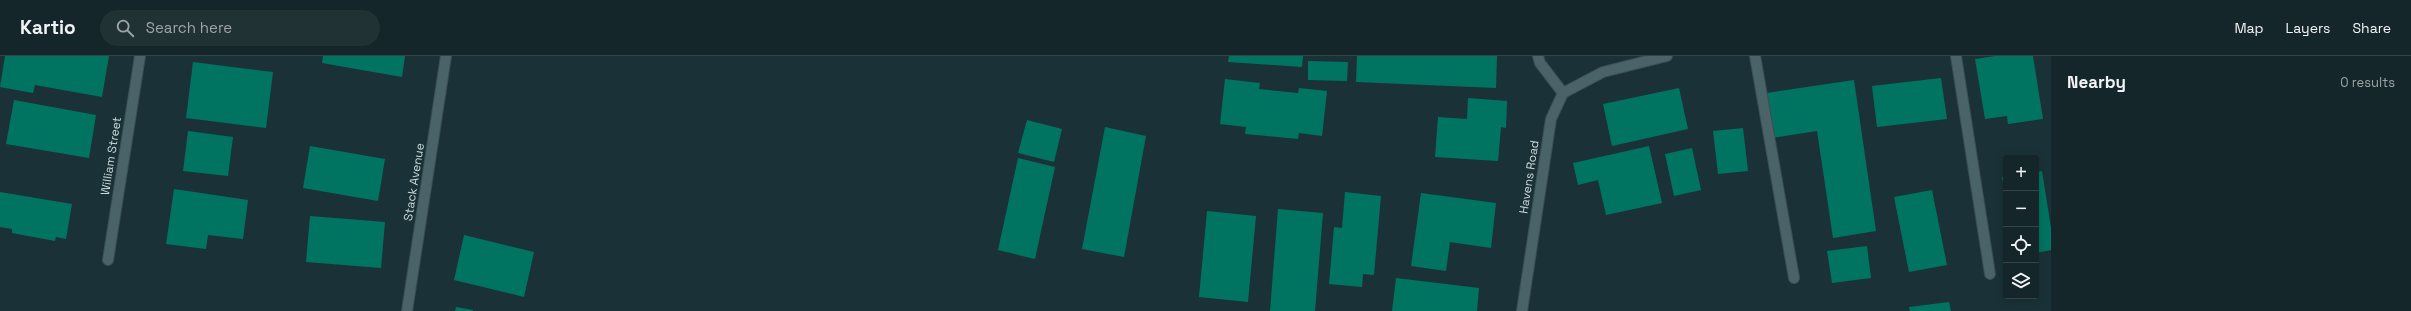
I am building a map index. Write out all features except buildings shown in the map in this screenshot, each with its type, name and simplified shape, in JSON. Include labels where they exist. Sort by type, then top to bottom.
[{"type":"street","name":"William Street","points":[[108,260],[140,56]]},
{"type":"street","name":"Stack Avenue","points":[[407,311],[446,56]]},
{"type":"street","points":[[1538,56],[1540,63],[1563,93],[1603,72],[1667,56]]},
{"type":"street","points":[[1755,56],[1794,278]]},
{"type":"street","points":[[1956,56],[1990,274]]},
{"type":"street","name":"Havens Road","points":[[1522,311],[1552,118],[1563,93]]}]
